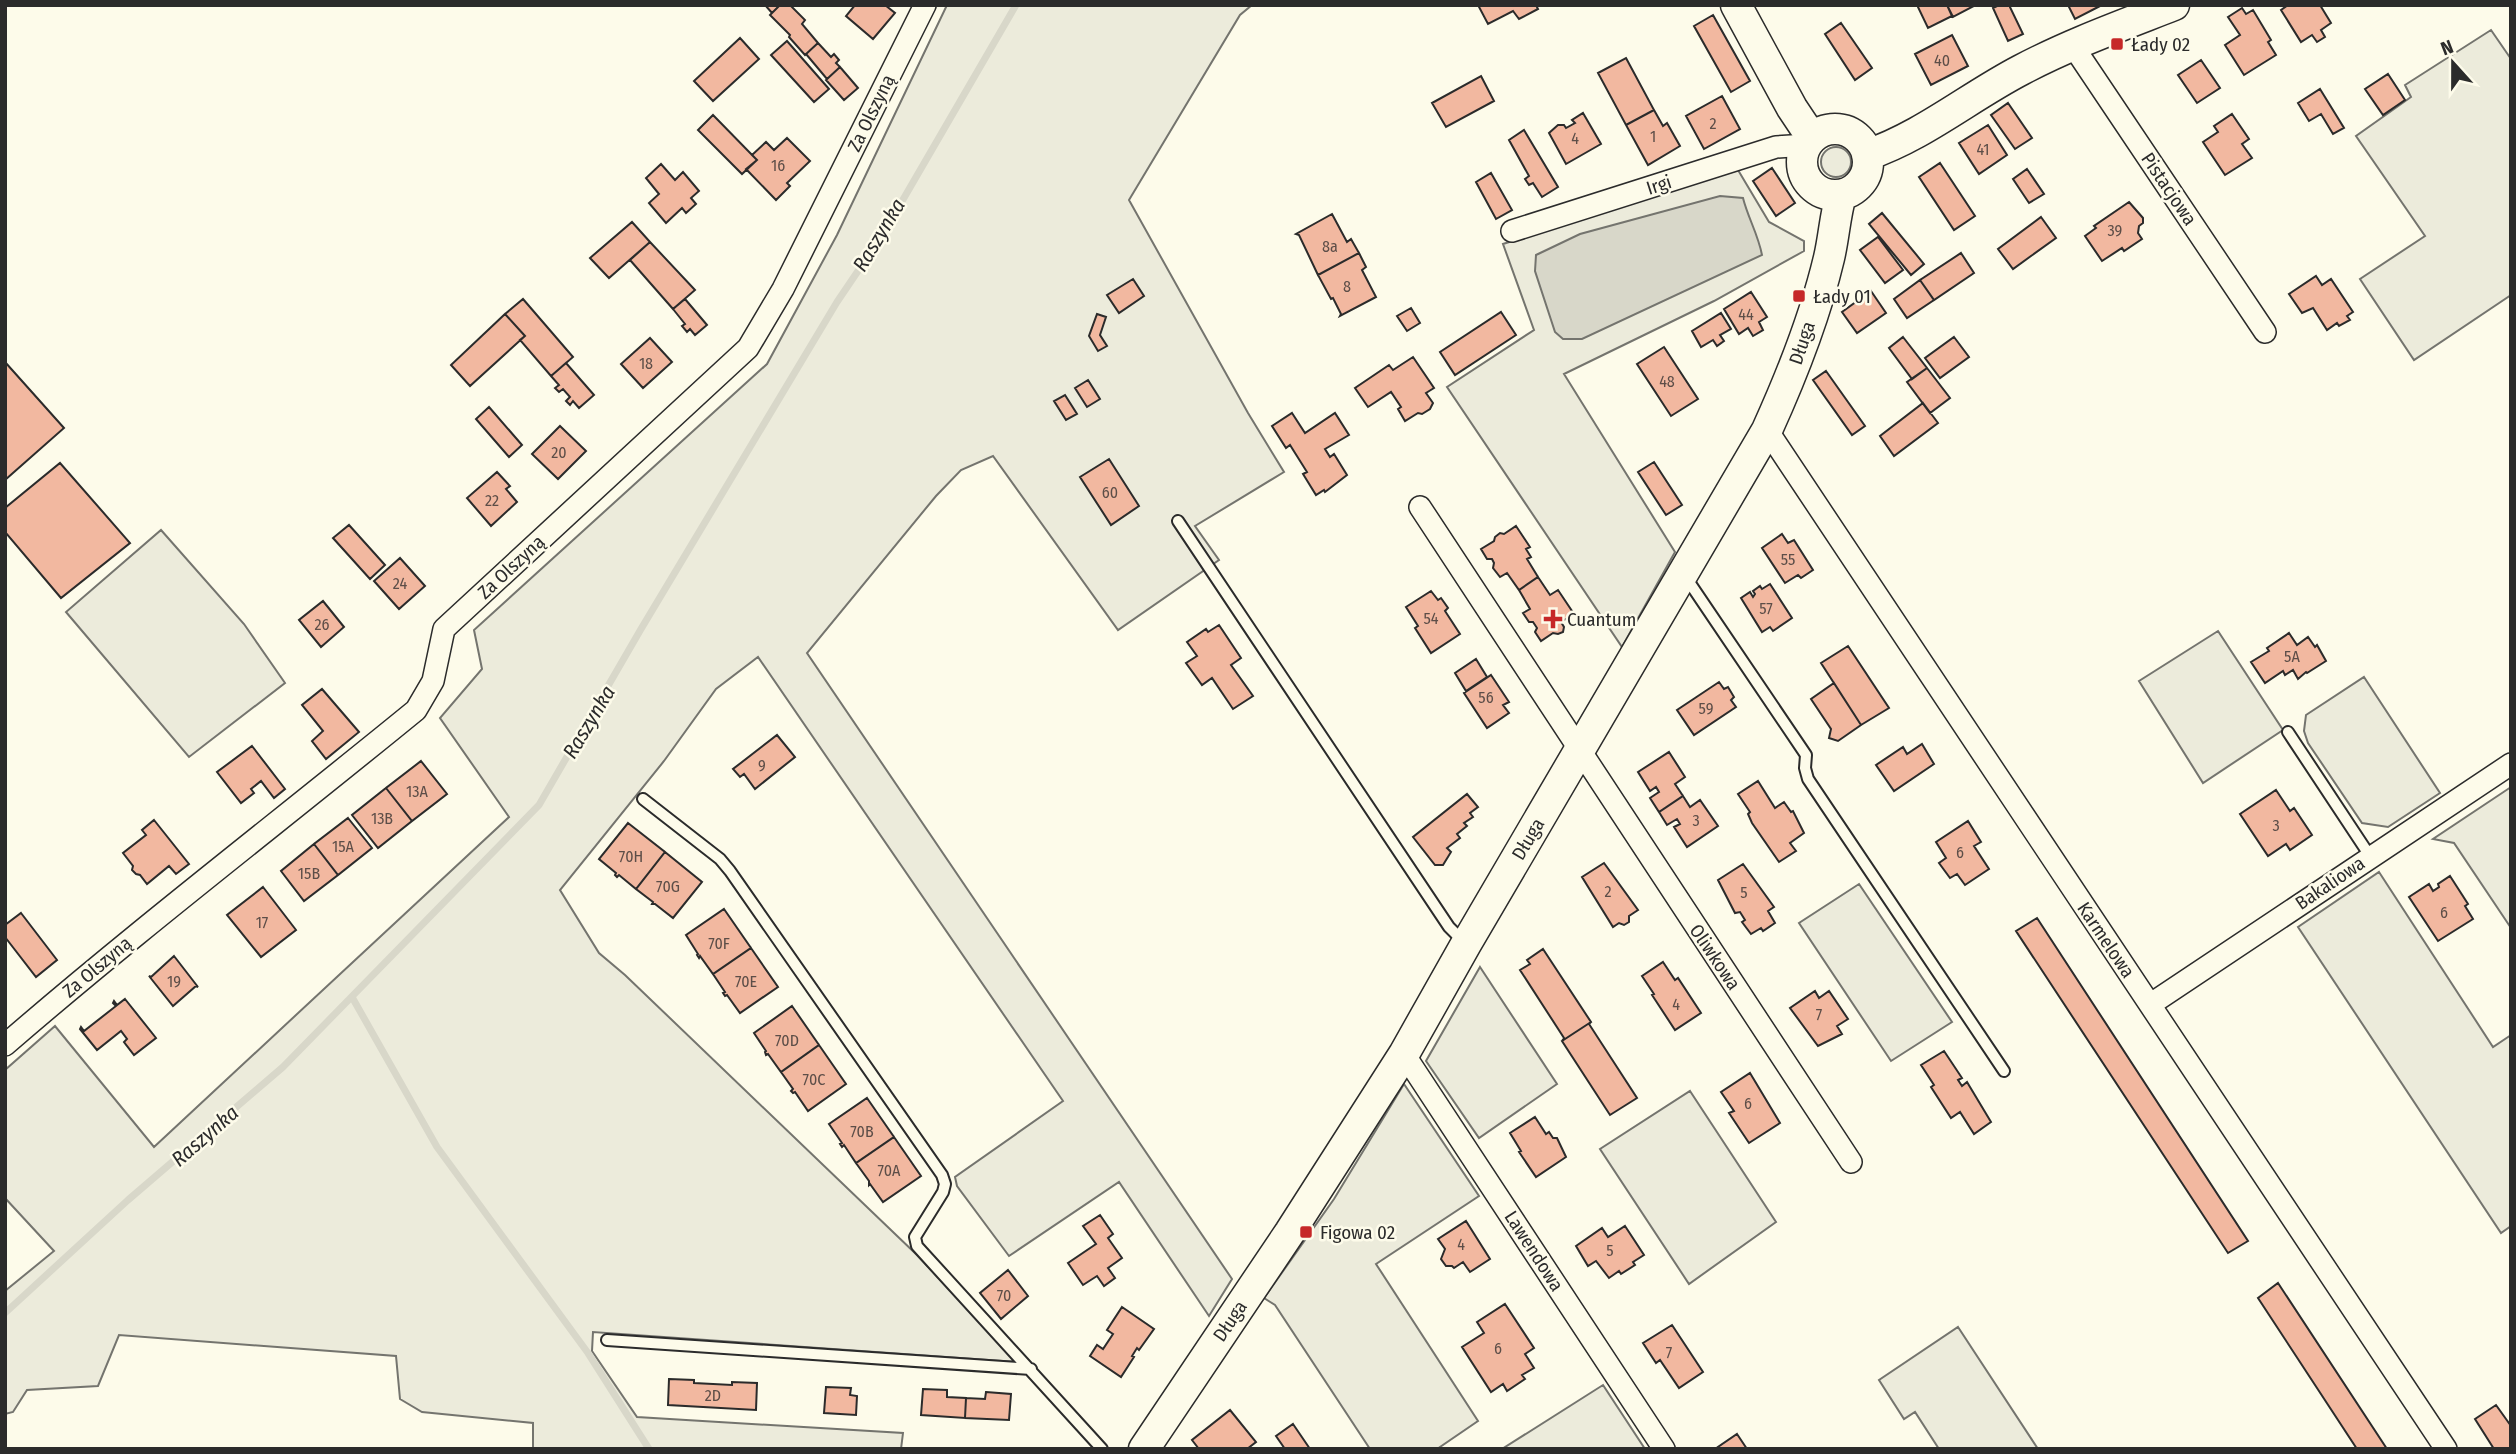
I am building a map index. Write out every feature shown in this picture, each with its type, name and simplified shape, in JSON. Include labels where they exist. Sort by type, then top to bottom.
[{"type":"street","name":"Za Olszyną","points":[[5,1045],[208,875],[416,710],[433,681],[444,629],[748,348],[783,289],[925,5]]},
{"type":"street","points":[[1737,5],[1810,142]]},
{"type":"street","points":[[1867,155],[1914,136],[2021,69],[2174,5]]},
{"type":"street","name":"Pistacjowa","points":[[2073,46],[2264,332]]},
{"type":"street","points":[[1825,130],[1846,131],[1863,144],[1867,155],[1866,175],[1860,184],[1841,195],[1819,191],[1806,177],[1802,159],[1810,142],[1825,130]]},
{"type":"street","name":"Irgi","points":[[1512,231],[1776,147],[1810,142]]},
{"type":"street","name":"Długa","points":[[1144,1449],[1290,1232],[1404,1054],[1766,430],[1806,334],[1829,258],[1841,195]]},
{"type":"street","name":"Karmelowa","points":[[1766,430],[2446,1449]]},
{"type":"street","name":"Oliwkowa","points":[[1420,507],[1851,1162]]},
{"type":"street","name":"Bakaliowa","points":[[2151,1004],[2511,764]]},
{"type":"street","name":"Lawendowa","points":[[1404,1054],[1664,1449]]},
{"type":"lane","points":[[1178,521],[1449,928],[1466,944]]},
{"type":"lane","points":[[1683,573],[1806,755],[1808,779],[2004,1071]]},
{"type":"lane","points":[[2288,732],[2370,856]]},
{"type":"lane","points":[[643,799],[720,859],[730,871],[942,1175],[945,1184],[943,1192],[915,1237],[917,1246],[1102,1449]]},
{"type":"lane","points":[[607,1340],[1031,1369]]},
{"type":"shaded area","points":[[947,5],[1252,5],[1240,15],[1129,200],[1284,472],[1195,526],[1219,560],[1118,630],[993,456],[961,470],[936,496],[807,653],[1232,1279],[1209,1316],[1119,1182],[1009,1256],[957,1186],[955,1177],[1063,1101],[758,657],[716,689],[664,761],[560,890],[599,953],[917,1255],[1017,1362],[593,1332],[592,1351],[637,1417],[903,1433],[901,1449],[533,1449],[533,1423],[422,1412],[400,1399],[396,1356],[119,1335],[98,1386],[27,1390],[13,1412],[5,1414],[5,1291],[54,1251],[5,1198],[5,1070],[55,1026],[154,1147],[509,817],[440,718],[482,669],[474,630],[767,364],[837,235]]},
{"type":"shaded area","points":[[2491,30],[2511,59],[2511,295],[2414,360],[2360,279],[2425,236],[2356,136],[2411,97],[2405,85]]},
{"type":"shaded area","points":[[1836,147],[1846,152],[1851,162],[1846,172],[1836,177],[1826,172],[1821,162],[1826,152]]},
{"type":"shaded area","points":[[1738,170],[1769,222],[1804,241],[1804,251],[1714,301],[1564,374],[1675,552],[1622,647],[1447,387],[1534,330],[1503,244]]},
{"type":"shaded area","points":[[1720,196],[1743,198],[1762,255],[1582,339],[1563,339],[1555,332],[1535,271],[1536,255],[1580,234]]},
{"type":"shaded area","points":[[161,530],[244,624],[285,683],[189,757],[66,612]]},
{"type":"shaded area","points":[[2218,631],[2283,730],[2203,783],[2139,681]]},
{"type":"shaded area","points":[[2364,677],[2440,793],[2388,827],[2362,823],[2308,743],[2304,731],[2306,715]]},
{"type":"shaded area","points":[[2511,787],[2511,928],[2454,843],[2433,839]]},
{"type":"shaded area","points":[[2379,872],[2493,1047],[2511,1035],[2511,1226],[2501,1233],[2298,927]]},
{"type":"shaded area","points":[[1859,884],[1952,1022],[1891,1061],[1799,923]]},
{"type":"shaded area","points":[[1480,967],[1557,1084],[1479,1138],[1426,1061]]},
{"type":"shaded area","points":[[1404,1084],[1479,1196],[1376,1264],[1478,1421],[1437,1449],[1370,1449],[1275,1305],[1264,1298],[1334,1199]]},
{"type":"shaded area","points":[[1690,1091],[1776,1222],[1689,1284],[1600,1149]]},
{"type":"shaded area","points":[[1958,1327],[2038,1449],[1939,1449],[1915,1412],[1904,1419],[1879,1380]]},
{"type":"shaded area","points":[[1603,1385],[1645,1449],[1502,1449]]},
{"type":"building","points":[[765,5],[780,5],[772,13]]},
{"type":"building","points":[[780,5],[790,5],[805,20],[802,24],[818,43],[805,55],[770,15]]},
{"type":"building","points":[[855,5],[885,5],[895,13],[873,39],[846,16]]},
{"type":"building","points":[[1478,5],[1536,5],[1538,9],[1519,19],[1513,11],[1488,24]]},
{"type":"building","points":[[1917,5],[1947,5],[1952,16],[1928,28]]},
{"type":"building","points":[[1947,5],[1974,5],[1974,6],[1953,17]]},
{"type":"building","points":[[2009,5],[2023,34],[2008,41],[1993,8]]},
{"type":"building","points":[[2068,5],[2102,5],[2075,19]]},
{"type":"building","points":[[2288,5],[2320,5],[2331,23],[2321,30],[2325,37],[2317,42],[2312,35],[2301,42],[2281,10]]},
{"type":"building","points":[[2242,8],[2246,14],[2253,10],[2271,40],[2268,42],[2276,55],[2244,75],[2225,45],[2240,35],[2228,17]]},
{"type":"building","points":[[1713,15],[1750,81],[1731,92],[1694,26]]},
{"type":"building","points":[[1841,23],[1872,68],[1855,80],[1825,34]]},
{"type":"building","points":[[1952,35],[1968,66],[1931,85],[1915,54]]},
{"type":"building","points":[[740,38],[759,59],[713,101],[694,81]]},
{"type":"building","points":[[787,41],[829,89],[814,102],[771,55]]},
{"type":"building","points":[[818,43],[831,57],[834,54],[839,60],[836,63],[840,67],[827,79],[806,54]]},
{"type":"building","points":[[1626,58],[1654,110],[1626,125],[1598,73]]},
{"type":"building","points":[[2201,60],[2220,88],[2197,103],[2178,75]]},
{"type":"building","points":[[840,67],[858,88],[844,100],[826,80]]},
{"type":"building","points":[[2388,74],[2405,100],[2383,115],[2365,89]]},
{"type":"building","points":[[1481,76],[1494,101],[1446,127],[1432,103]]},
{"type":"building","points":[[2320,89],[2344,128],[2333,134],[2321,114],[2309,121],[2298,103]]},
{"type":"building","points":[[1722,96],[1740,129],[1704,149],[1686,116]]},
{"type":"building","points":[[2008,103],[2032,138],[2015,149],[1991,115]]},
{"type":"building","points":[[1654,110],[1663,126],[1667,123],[1680,146],[1648,165],[1626,125]]},
{"type":"building","points":[[1583,113],[1601,144],[1566,164],[1549,133],[1558,125],[1564,125],[1566,128],[1575,123],[1572,120]]},
{"type":"building","points":[[2232,114],[2249,139],[2242,144],[2252,158],[2225,175],[2203,142],[2218,132],[2214,126]]},
{"type":"building","points":[[713,115],[757,160],[742,174],[698,130]]},
{"type":"building","points":[[1988,125],[2007,155],[1979,174],[1959,143]]},
{"type":"building","points":[[1524,130],[1558,187],[1542,197],[1533,183],[1529,185],[1525,179],[1529,176],[1509,140]]},
{"type":"building","points":[[787,138],[810,161],[787,183],[790,186],[776,200],[746,169],[757,160],[752,155],[766,142],[774,150]]},
{"type":"building","points":[[1940,163],[1975,216],[1954,230],[1919,177]]},
{"type":"building","points":[[661,164],[675,180],[683,172],[699,191],[691,198],[696,204],[686,213],[682,208],[666,223],[649,203],[659,194],[646,178]]},
{"type":"building","points":[[1772,168],[1795,203],[1776,216],[1753,181]]},
{"type":"building","points":[[2027,169],[2044,194],[2029,203],[2013,179]]},
{"type":"building","points":[[1491,173],[1512,210],[1496,219],[1476,182]]},
{"type":"building","points":[[2129,202],[2143,218],[2138,233],[2142,239],[2102,261],[2085,236],[2096,228],[2094,226]]},
{"type":"building","points":[[1882,213],[1924,264],[1911,275],[1869,224]]},
{"type":"building","points":[[1332,214],[1347,242],[1351,239],[1359,253],[1318,275],[1299,235],[1296,234]]},
{"type":"building","points":[[2041,217],[2056,238],[2013,269],[1998,249]]},
{"type":"building","points":[[632,222],[650,242],[609,278],[590,258]]},
{"type":"building","points":[[1878,237],[1903,270],[1885,283],[1860,250]]},
{"type":"building","points":[[650,242],[695,290],[673,309],[630,260]]},
{"type":"building","points":[[1359,253],[1366,267],[1362,270],[1376,297],[1340,316],[1333,298],[1331,299],[1318,275]]},
{"type":"building","points":[[1961,253],[1974,273],[1934,300],[1920,280]]},
{"type":"building","points":[[2316,276],[2322,285],[2331,279],[2353,312],[2347,316],[2350,320],[2339,326],[2337,323],[2327,330],[2313,308],[2302,313],[2289,294]]},
{"type":"building","points":[[1133,279],[1144,296],[1119,313],[1107,295]]},
{"type":"building","points":[[1920,280],[1934,300],[1907,318],[1894,299]]},
{"type":"building","points":[[1871,291],[1886,313],[1857,333],[1842,312]]},
{"type":"building","points":[[1751,292],[1767,317],[1759,322],[1763,330],[1753,336],[1748,328],[1739,334],[1724,309]]},
{"type":"building","points":[[523,299],[573,357],[551,376],[520,340],[525,336],[505,314]]},
{"type":"building","points":[[685,299],[707,325],[695,335],[690,329],[687,332],[682,326],[685,324],[673,309]]},
{"type":"building","points":[[1411,308],[1420,323],[1407,331],[1397,316]]},
{"type":"building","points":[[1501,312],[1516,335],[1455,375],[1440,352]]},
{"type":"building","points":[[1721,313],[1731,329],[1720,335],[1724,341],[1717,346],[1713,340],[1701,347],[1692,331]]},
{"type":"building","points":[[505,314],[525,336],[470,386],[451,365]]},
{"type":"building","points":[[1097,314],[1106,317],[1100,335],[1107,346],[1098,351],[1089,336]]},
{"type":"building","points":[[1903,337],[1927,368],[1912,379],[1889,348]]},
{"type":"building","points":[[1954,337],[1969,357],[1940,378],[1925,358]]},
{"type":"building","points":[[650,338],[672,362],[643,388],[621,364]]},
{"type":"building","points":[[1664,347],[1698,399],[1671,416],[1637,364]]},
{"type":"building","points":[[1413,357],[1434,388],[1426,393],[1433,403],[1430,409],[1405,421],[1398,409],[1401,407],[1391,392],[1368,407],[1355,388],[1389,365],[1393,370]]},
{"type":"building","points":[[5,362],[64,428],[5,480]]},
{"type":"building","points":[[566,363],[594,395],[579,408],[573,401],[570,405],[566,401],[570,397],[563,389],[559,392],[555,388],[559,385],[551,376]]},
{"type":"building","points":[[1927,368],[1950,398],[1930,413],[1907,382]]},
{"type":"building","points":[[1826,371],[1865,426],[1852,435],[1813,380]]},
{"type":"building","points":[[1088,380],[1100,399],[1087,407],[1075,388]]},
{"type":"building","points":[[1065,395],[1077,414],[1066,420],[1054,401]]},
{"type":"building","points":[[1923,403],[1938,423],[1894,456],[1880,436]]},
{"type":"building","points":[[489,407],[522,445],[509,457],[476,419]]},
{"type":"building","points":[[1292,413],[1305,433],[1335,413],[1349,435],[1325,449],[1330,457],[1334,454],[1347,475],[1325,492],[1324,490],[1316,495],[1303,474],[1307,472],[1290,445],[1286,448],[1272,426]]},
{"type":"building","points":[[560,426],[586,451],[558,479],[532,454]]},
{"type":"building","points":[[1109,459],[1139,506],[1111,525],[1080,477]]},
{"type":"building","points":[[1654,462],[1682,505],[1666,515],[1638,472]]},
{"type":"building","points":[[60,463],[130,543],[61,598],[5,532],[5,508]]},
{"type":"building","points":[[497,472],[510,486],[506,489],[517,502],[491,526],[467,498]]},
{"type":"building","points":[[349,525],[385,565],[370,579],[333,538]]},
{"type":"building","points":[[1516,526],[1530,547],[1526,549],[1531,557],[1527,559],[1538,577],[1519,590],[1507,573],[1500,577],[1493,568],[1492,559],[1487,559],[1481,549],[1494,541],[1500,533],[1504,534]]},
{"type":"building","points":[[1782,534],[1788,543],[1794,540],[1813,570],[1801,578],[1798,575],[1785,583],[1762,548]]},
{"type":"building","points":[[400,558],[425,586],[399,609],[374,581]]},
{"type":"building","points":[[1538,577],[1550,595],[1558,590],[1574,614],[1561,622],[1563,632],[1553,633],[1541,641],[1535,632],[1537,628],[1523,613],[1530,609],[1519,590]]},
{"type":"building","points":[[1770,584],[1792,618],[1773,631],[1770,627],[1762,632],[1741,598],[1750,592],[1753,597],[1753,591]]},
{"type":"building","points":[[1431,591],[1438,600],[1441,598],[1448,608],[1445,611],[1460,634],[1431,653],[1415,628],[1418,626],[1406,607]]},
{"type":"building","points":[[323,601],[344,627],[321,647],[299,620]]},
{"type":"building","points":[[1219,625],[1241,658],[1231,665],[1253,696],[1233,709],[1212,678],[1202,685],[1186,663],[1197,656],[1187,642],[1206,629],[1208,632]]},
{"type":"building","points":[[2289,633],[2297,645],[2308,637],[2315,647],[2317,645],[2326,661],[2298,679],[2293,670],[2285,675],[2283,671],[2265,683],[2251,662],[2269,651],[2267,648]]},
{"type":"building","points":[[1848,646],[1889,708],[1861,725],[1821,663]]},
{"type":"building","points":[[1476,659],[1487,677],[1466,691],[1455,673]]},
{"type":"building","points":[[1491,675],[1509,702],[1503,705],[1509,713],[1487,728],[1464,693]]},
{"type":"building","points":[[1719,682],[1724,689],[1728,687],[1736,707],[1694,735],[1677,710]]},
{"type":"building","points":[[1834,683],[1861,725],[1838,741],[1829,738],[1831,729],[1811,699]]},
{"type":"building","points":[[322,689],[359,732],[326,759],[312,741],[323,731],[302,705]]},
{"type":"building","points":[[777,735],[795,757],[755,789],[744,774],[740,777],[733,769]]},
{"type":"building","points":[[1922,744],[1934,764],[1894,791],[1876,765],[1903,747],[1907,754]]},
{"type":"building","points":[[252,746],[285,789],[274,798],[261,781],[251,789],[254,793],[241,803],[217,772]]},
{"type":"building","points":[[1669,752],[1685,777],[1675,784],[1683,796],[1659,812],[1650,798],[1659,792],[1656,787],[1650,791],[1638,772]]},
{"type":"building","points":[[421,761],[447,794],[412,821],[386,788]]},
{"type":"building","points":[[1758,781],[1775,808],[1784,802],[1791,812],[1793,811],[1804,833],[1790,843],[1796,851],[1779,862],[1752,823],[1748,814],[1750,812],[1738,794]]},
{"type":"building","points":[[386,788],[412,821],[378,848],[352,815]]},
{"type":"building","points":[[2276,790],[2290,811],[2294,808],[2312,835],[2290,850],[2286,844],[2268,856],[2240,814]]},
{"type":"building","points":[[1467,794],[1478,807],[1470,813],[1473,817],[1464,823],[1467,826],[1457,834],[1460,838],[1447,848],[1451,852],[1443,865],[1435,865],[1413,837]]},
{"type":"building","points":[[1683,796],[1690,807],[1700,800],[1718,826],[1687,847],[1674,827],[1680,824],[1677,819],[1667,825],[1659,812]]},
{"type":"building","points":[[348,818],[372,848],[338,875],[314,844]]},
{"type":"building","points":[[154,820],[189,864],[176,874],[169,866],[147,884],[132,870],[133,866],[123,853],[146,835],[142,830]]},
{"type":"building","points":[[1968,821],[1981,842],[1974,846],[1989,869],[1965,885],[1957,874],[1950,878],[1939,863],[1946,858],[1936,842]]},
{"type":"building","points":[[628,823],[665,852],[636,889],[619,875],[617,877],[616,873],[599,859]]},
{"type":"building","points":[[314,844],[338,875],[304,901],[281,871]]},
{"type":"building","points":[[665,852],[702,882],[673,918],[636,889]]},
{"type":"building","points":[[1604,863],[1638,910],[1629,916],[1629,922],[1624,925],[1619,923],[1613,927],[1582,877]]},
{"type":"building","points":[[1743,864],[1774,907],[1768,911],[1775,923],[1763,931],[1761,928],[1751,934],[1742,922],[1745,920],[1740,912],[1735,913],[1718,880]]},
{"type":"building","points":[[2450,876],[2468,904],[2465,906],[2473,919],[2438,941],[2409,897],[2429,884],[2433,891]]},
{"type":"building","points":[[263,887],[296,930],[261,957],[227,915]]},
{"type":"building","points":[[724,909],[751,948],[713,974],[700,956],[699,958],[686,935]]},
{"type":"building","points":[[21,913],[57,960],[36,977],[5,937],[5,925]]},
{"type":"building","points":[[2037,918],[2248,1241],[2228,1253],[2016,931]]},
{"type":"building","points":[[751,948],[778,987],[740,1013],[727,995],[725,996],[713,974]]},
{"type":"building","points":[[1543,949],[1591,1022],[1562,1041],[1564,1038],[1520,970],[1530,964],[1527,960]]},
{"type":"building","points":[[174,956],[198,987],[173,1006],[149,976]]},
{"type":"building","points":[[1663,962],[1675,980],[1678,978],[1701,1013],[1675,1030],[1642,976]]},
{"type":"building","points":[[1815,991],[1819,998],[1829,991],[1848,1019],[1837,1026],[1842,1034],[1818,1046],[1790,1008]]},
{"type":"building","points":[[125,999],[156,1038],[134,1055],[124,1042],[127,1039],[121,1031],[97,1050],[81,1027],[84,1031],[116,1006],[114,1001],[117,1005]]},
{"type":"building","points":[[792,1006],[819,1045],[781,1072],[768,1054],[766,1055],[754,1033]]},
{"type":"building","points":[[1591,1022],[1589,1024],[1637,1098],[1610,1115],[1562,1041]]},
{"type":"building","points":[[819,1045],[846,1084],[808,1111],[795,1092],[791,1091],[793,1089],[781,1072]]},
{"type":"building","points":[[1944,1051],[1962,1078],[1958,1080],[1962,1086],[1967,1082],[1991,1122],[1974,1134],[1960,1112],[1951,1118],[1931,1087],[1934,1085],[1921,1065]]},
{"type":"building","points":[[1750,1073],[1780,1123],[1749,1143],[1729,1113],[1734,1111],[1721,1092]]},
{"type":"building","points":[[867,1098],[894,1137],[856,1163],[844,1145],[842,1147],[829,1124]]},
{"type":"building","points":[[1535,1117],[1546,1134],[1549,1132],[1553,1138],[1557,1138],[1566,1157],[1536,1177],[1510,1133]]},
{"type":"building","points":[[894,1137],[921,1176],[883,1202],[856,1163]]},
{"type":"building","points":[[1100,1215],[1113,1234],[1108,1238],[1122,1258],[1108,1268],[1115,1278],[1104,1286],[1097,1276],[1083,1285],[1068,1263],[1096,1244],[1083,1226]]},
{"type":"building","points":[[1466,1221],[1490,1259],[1470,1272],[1463,1262],[1454,1268],[1446,1266],[1441,1259],[1445,1249],[1438,1239]]},
{"type":"building","points":[[1625,1226],[1644,1255],[1633,1262],[1635,1265],[1609,1278],[1596,1261],[1588,1266],[1576,1246],[1602,1228],[1608,1237]]},
{"type":"building","points":[[1008,1270],[1028,1296],[1001,1319],[980,1293]]},
{"type":"building","points":[[2278,1283],[2387,1449],[2357,1449],[2258,1298]]},
{"type":"building","points":[[1505,1304],[1534,1348],[1525,1354],[1534,1368],[1522,1375],[1525,1379],[1507,1391],[1503,1384],[1491,1392],[1462,1347],[1484,1333],[1477,1322]]},
{"type":"building","points":[[1122,1307],[1154,1329],[1139,1350],[1137,1348],[1121,1377],[1090,1356],[1097,1345],[1103,1349],[1113,1334],[1107,1330]]},
{"type":"building","points":[[1672,1325],[1703,1372],[1679,1388],[1660,1360],[1656,1363],[1643,1343]]},
{"type":"building","points":[[669,1379],[732,1385],[732,1382],[757,1383],[756,1410],[668,1405]]},
{"type":"building","points":[[826,1387],[851,1388],[850,1395],[857,1396],[856,1415],[824,1413]]},
{"type":"building","points":[[923,1389],[947,1390],[947,1397],[966,1398],[965,1418],[921,1415]]},
{"type":"building","points":[[986,1392],[1011,1394],[1009,1420],[965,1418],[966,1398],[985,1399]]},
{"type":"building","points":[[2496,1405],[2511,1426],[2511,1449],[2494,1449],[2475,1419]]},
{"type":"building","points":[[1230,1410],[1256,1442],[1247,1449],[1199,1449],[1192,1440]]},
{"type":"building","points":[[1293,1424],[1310,1449],[1285,1449],[1276,1436]]},
{"type":"building","points":[[1737,1434],[1747,1449],[1715,1449]]},
{"type":"waterway","name":"Raszynka","points":[[5,1313],[128,1200],[283,1067],[539,805],[837,302],[883,234],[1016,5]]},
{"type":"waterway","points":[[352,997],[437,1147],[588,1353],[649,1449]]},
{"type":"place","name":"Łady 02","points":[[2117,44]]},
{"type":"place","name":"Łady 01","points":[[1799,296]]},
{"type":"place","name":"Cuantum","points":[[1553,619]]},
{"type":"place","name":"Figowa 02","points":[[1306,1232]]}]
